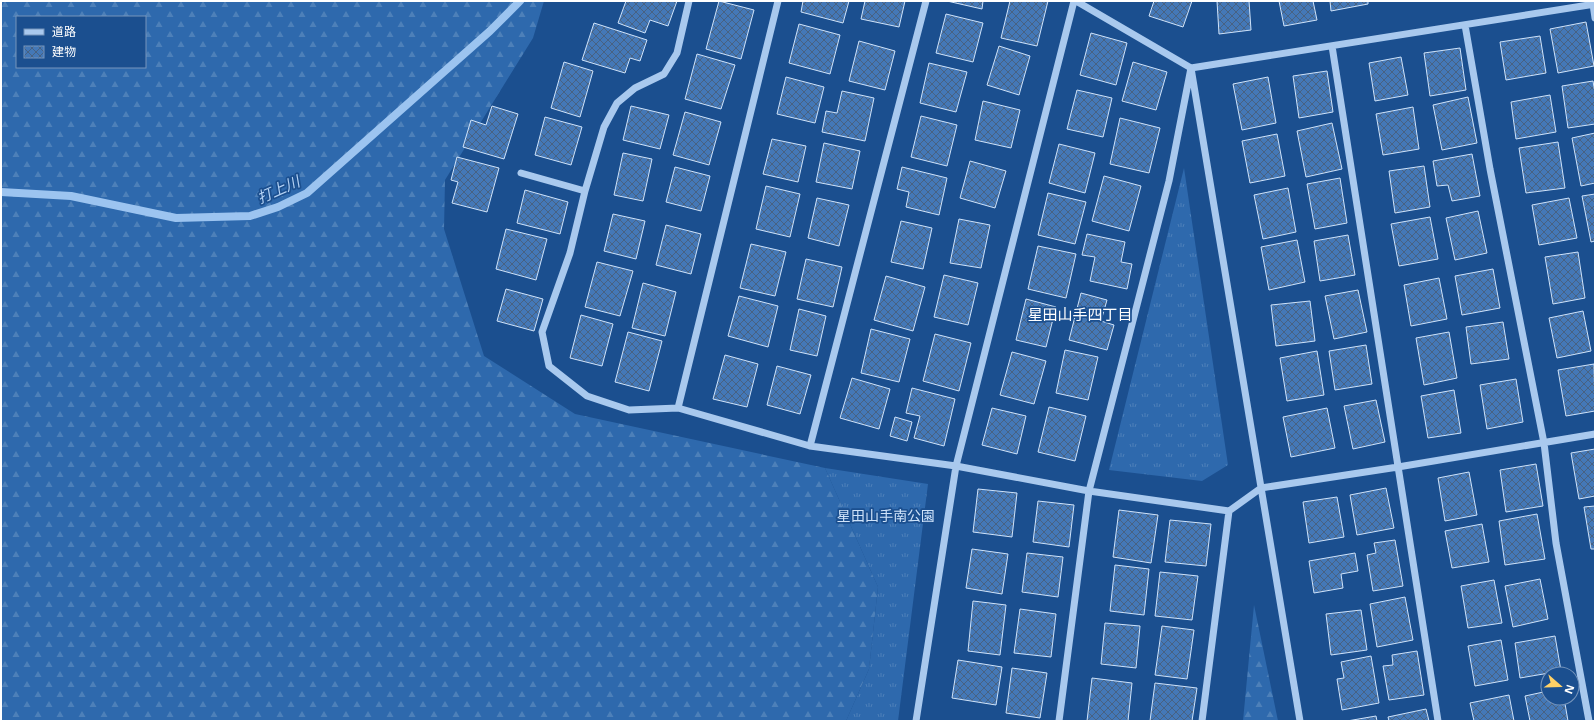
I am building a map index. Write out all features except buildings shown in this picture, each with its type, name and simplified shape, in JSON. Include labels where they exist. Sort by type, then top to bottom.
[{"type":"street","points":[[689,1],[677,52],[664,74],[635,88],[617,103],[604,127],[585,191],[570,253],[542,332],[549,366],[587,396],[629,410],[678,408],[810,446],[956,466],[1089,491],[1229,511],[1261,488],[1398,468],[1595,434]]},
{"type":"street","points":[[678,408],[778,1]]},
{"type":"street","points":[[810,446],[926,1]]},
{"type":"street","points":[[916,721],[956,466],[1075,1],[1191,68],[1594,4],[1595,18]]},
{"type":"street","points":[[1466,25],[1490,169],[1544,443],[1556,543],[1589,721]]},
{"type":"street","points":[[1332,46],[1438,721]]},
{"type":"street","points":[[1191,68],[1300,721]]},
{"type":"street","points":[[1059,721],[1089,491],[1169,181],[1191,68]]},
{"type":"street","points":[[521,173],[585,191]]},
{"type":"street","points":[[1202,721],[1229,511]]},
{"type":"green space","points":[[1,1],[544,1],[533,38],[445,180],[444,229],[484,356],[575,414],[825,468],[878,587],[869,669],[846,721],[1,721]]},
{"type":"green space","points":[[1184,168],[1228,465],[1202,481],[1109,470]]},
{"type":"green space","name":"星田山手南公園","points":[[825,468],[928,484],[898,721],[846,721],[869,669],[878,587]]},
{"type":"green space","points":[[1254,605],[1278,721],[1243,721]]},
{"type":"waterway","name":"打上川","points":[[1,192],[71,196],[176,218],[250,216],[278,207],[307,193],[490,31],[520,1]]},
{"type":"district","name":"星田山手四丁目","points":[[1080,314]]}]
